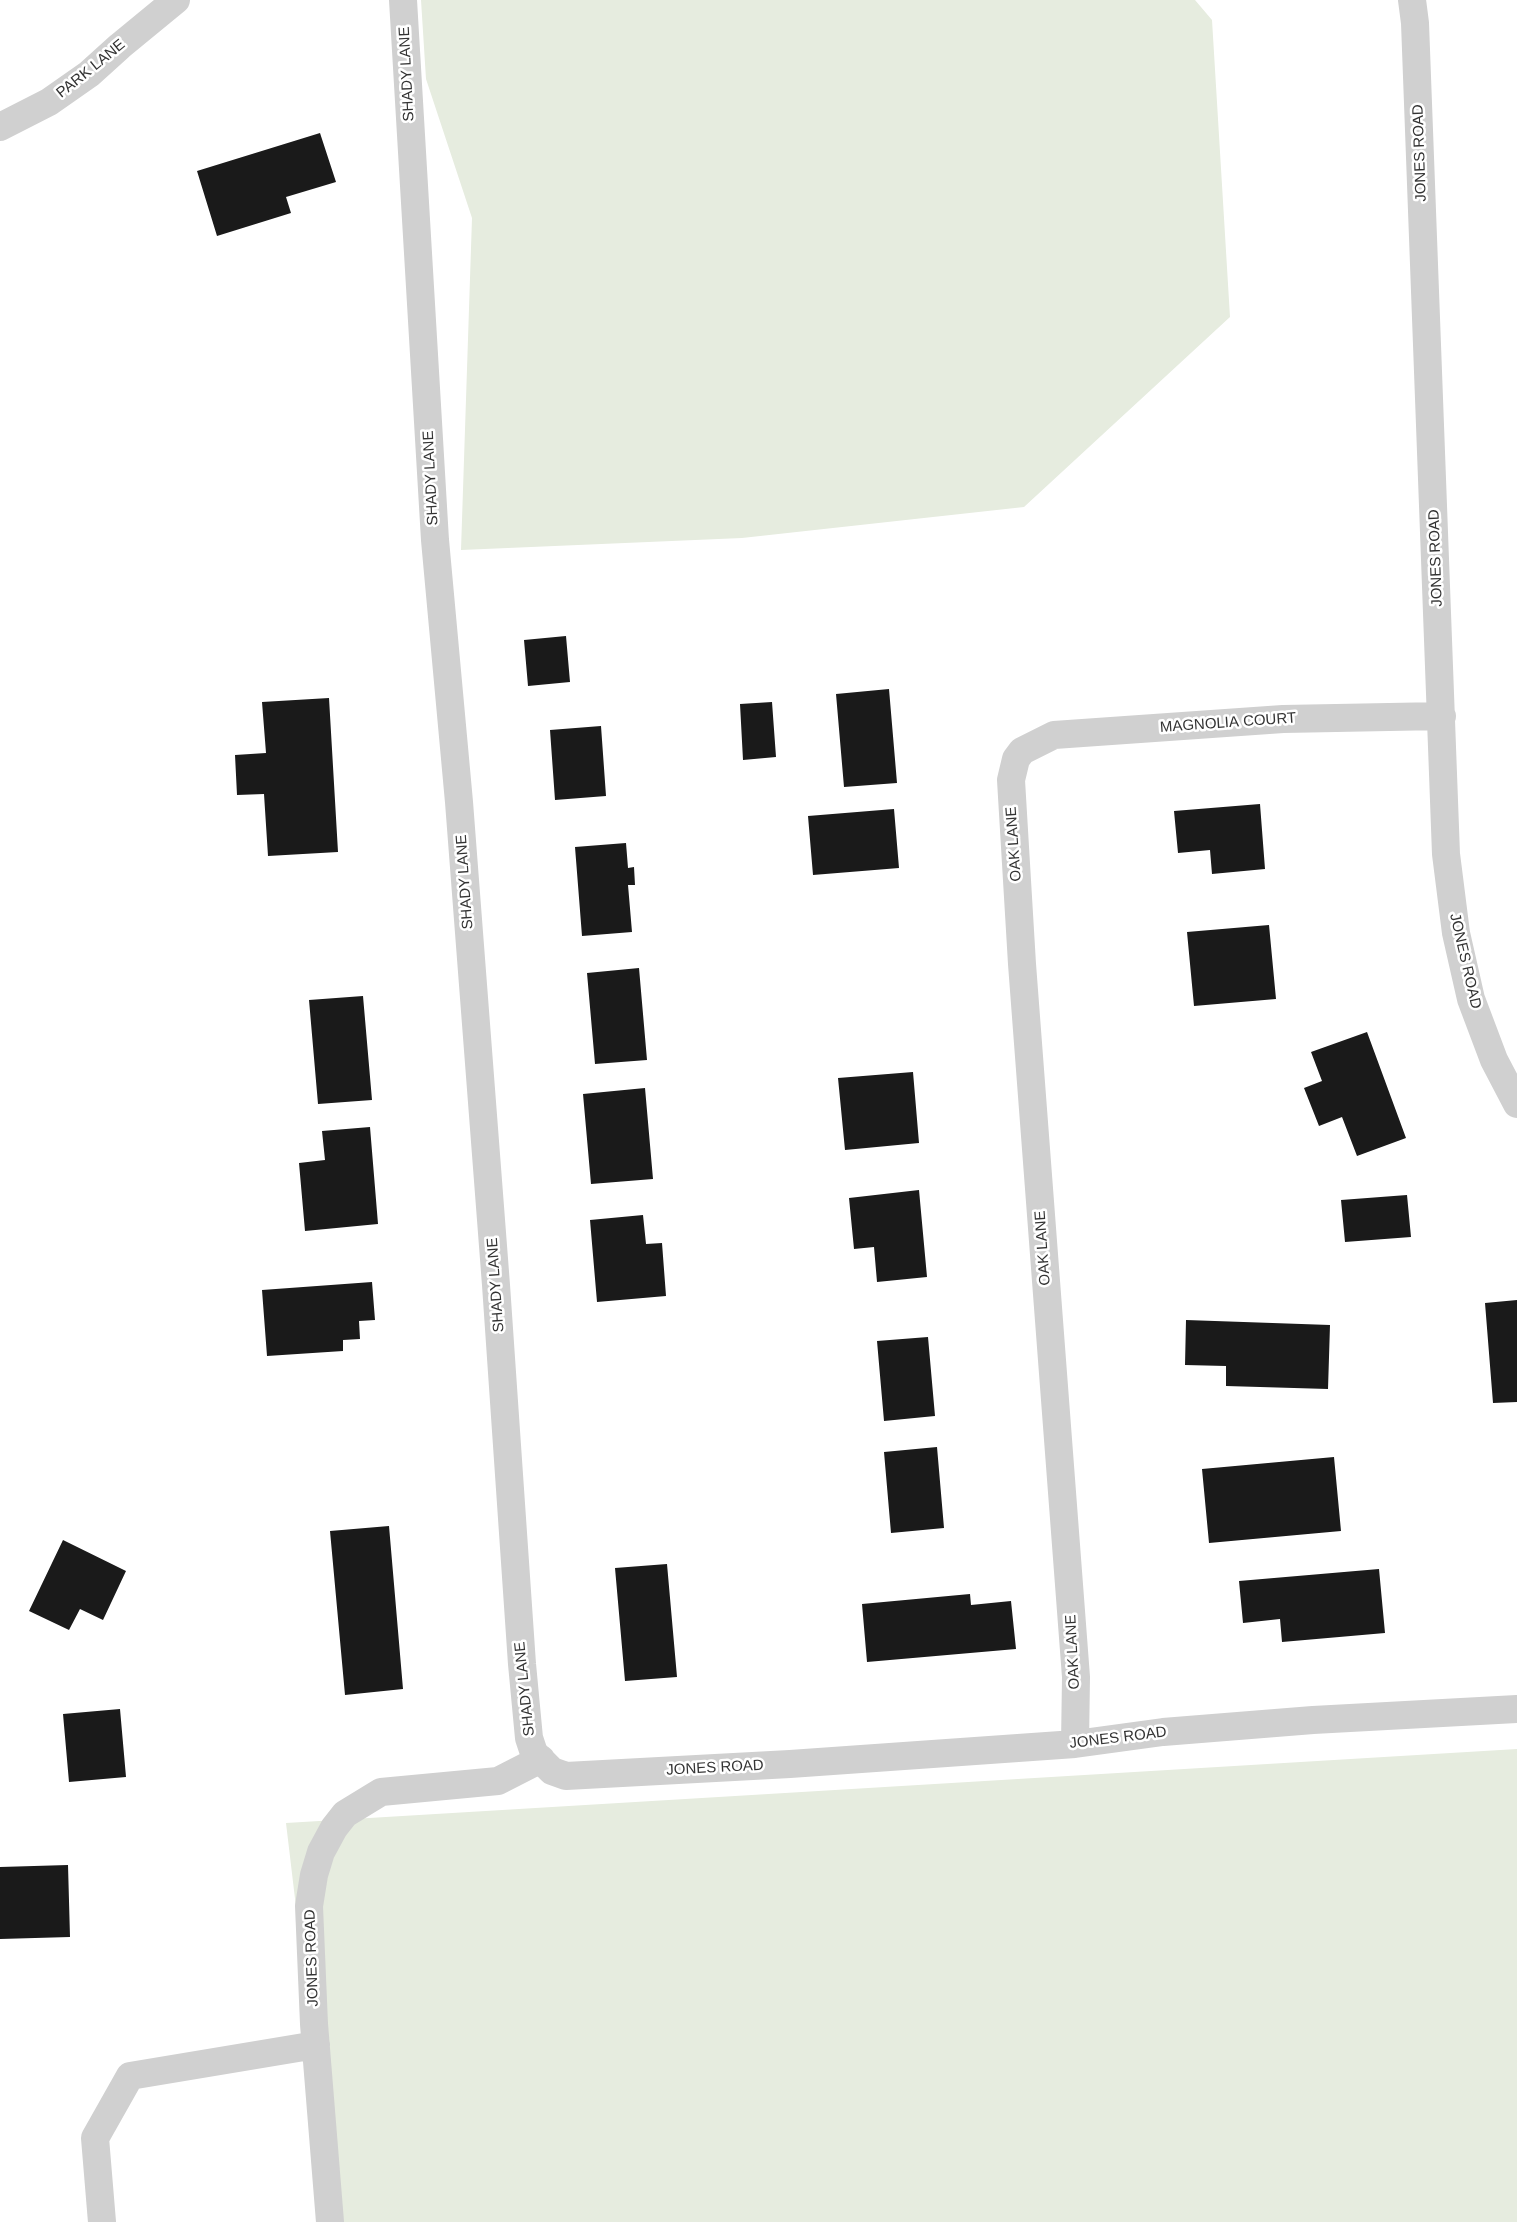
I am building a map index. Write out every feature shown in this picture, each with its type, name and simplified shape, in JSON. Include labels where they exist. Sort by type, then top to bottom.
[{"type":"street","name":"PARK LANE","points":[[0,127],[49,102],[89,74],[176,0]]},
{"type":"street","name":"SHADY LANE","points":[[403,0],[435,540],[459,802],[494,1255],[522,1664],[529,1738],[534,1752],[541,1759]]},
{"type":"street","name":"JONES ROAD","points":[[1412,0],[1415,23],[1446,854],[1456,932],[1471,999],[1494,1060],[1517,1104]]},
{"type":"street","name":"MAGNOLIA COURT","points":[[1020,754],[1022,750],[1054,735],[1283,719],[1442,716]]},
{"type":"street","name":"OAK LANE","points":[[1020,754],[1016,759],[1010,780],[1022,964],[1076,1677],[1075,1744]]},
{"type":"street","name":"JONES ROAD","points":[[330,2222],[316,2045],[309,1906],[314,1875],[321,1852],[334,1828],[345,1814],[380,1792],[498,1781],[541,1759],[552,1770],[566,1776],[790,1764],[1075,1744],[1163,1732],[1219,1727],[1517,1709]]},
{"type":"street","points":[[102,2222],[95,2138],[130,2076],[316,2045]]},
{"type":"shaded area","points":[[421,0],[1195,0],[1212,20],[1230,317],[1024,507],[742,538],[461,550],[472,218],[426,79]]},
{"type":"shaded area","points":[[1517,1749],[1517,2222],[322,2222],[308,2008],[286,1823]]},
{"type":"building","points":[[320,133],[336,182],[286,197],[291,213],[217,236],[197,171]]},
{"type":"building","points":[[566,636],[570,682],[528,686],[524,640]]},
{"type":"building","points":[[889,689],[897,783],[844,787],[836,694]]},
{"type":"building","points":[[329,698],[338,852],[268,856],[264,794],[237,795],[235,755],[266,753],[262,702]]},
{"type":"building","points":[[772,702],[776,757],[743,760],[740,704]]},
{"type":"building","points":[[601,726],[606,796],[555,800],[550,730]]},
{"type":"building","points":[[1260,804],[1265,869],[1212,874],[1210,850],[1178,853],[1174,811]]},
{"type":"building","points":[[894,809],[899,868],[813,875],[808,816]]},
{"type":"building","points":[[626,843],[628,868],[634,867],[635,885],[628,885],[632,932],[582,936],[575,847]]},
{"type":"building","points":[[1269,925],[1276,999],[1194,1006],[1187,932]]},
{"type":"building","points":[[639,968],[647,1060],[595,1064],[587,973]]},
{"type":"building","points":[[363,996],[372,1100],[318,1104],[309,1000]]},
{"type":"building","points":[[1367,1032],[1406,1138],[1357,1156],[1342,1117],[1319,1126],[1304,1088],[1322,1081],[1311,1052]]},
{"type":"building","points":[[913,1072],[919,1143],[845,1150],[838,1078]]},
{"type":"building","points":[[645,1088],[653,1179],[591,1184],[583,1094]]},
{"type":"building","points":[[370,1127],[378,1224],[305,1231],[299,1163],[325,1160],[322,1131]]},
{"type":"building","points":[[919,1190],[927,1277],[877,1282],[874,1247],[854,1249],[849,1198]]},
{"type":"building","points":[[1407,1195],[1411,1237],[1345,1242],[1341,1200]]},
{"type":"building","points":[[643,1215],[646,1244],[662,1243],[666,1296],[597,1302],[590,1220]]},
{"type":"building","points":[[372,1282],[375,1320],[359,1321],[360,1339],[343,1340],[343,1351],[267,1356],[262,1290]]},
{"type":"building","points":[[1517,1300],[1517,1402],[1493,1403],[1485,1303]]},
{"type":"building","points":[[1186,1320],[1330,1325],[1328,1389],[1226,1386],[1226,1366],[1185,1365]]},
{"type":"building","points":[[928,1337],[935,1416],[884,1421],[877,1341]]},
{"type":"building","points":[[937,1447],[944,1528],[891,1533],[884,1452]]},
{"type":"building","points":[[1334,1457],[1341,1531],[1209,1543],[1202,1469]]},
{"type":"building","points":[[389,1526],[403,1689],[345,1695],[330,1531]]},
{"type":"building","points":[[63,1540],[126,1571],[103,1620],[80,1609],[69,1630],[29,1611]]},
{"type":"building","points":[[667,1564],[677,1677],[625,1681],[615,1568]]},
{"type":"building","points":[[1379,1569],[1385,1633],[1282,1642],[1280,1619],[1243,1623],[1239,1581]]},
{"type":"building","points":[[970,1594],[971,1605],[1011,1601],[1016,1649],[867,1662],[862,1604]]},
{"type":"building","points":[[120,1709],[126,1777],[69,1782],[63,1714]]},
{"type":"building","points":[[68,1865],[70,1937],[0,1939],[0,1867]]}]
